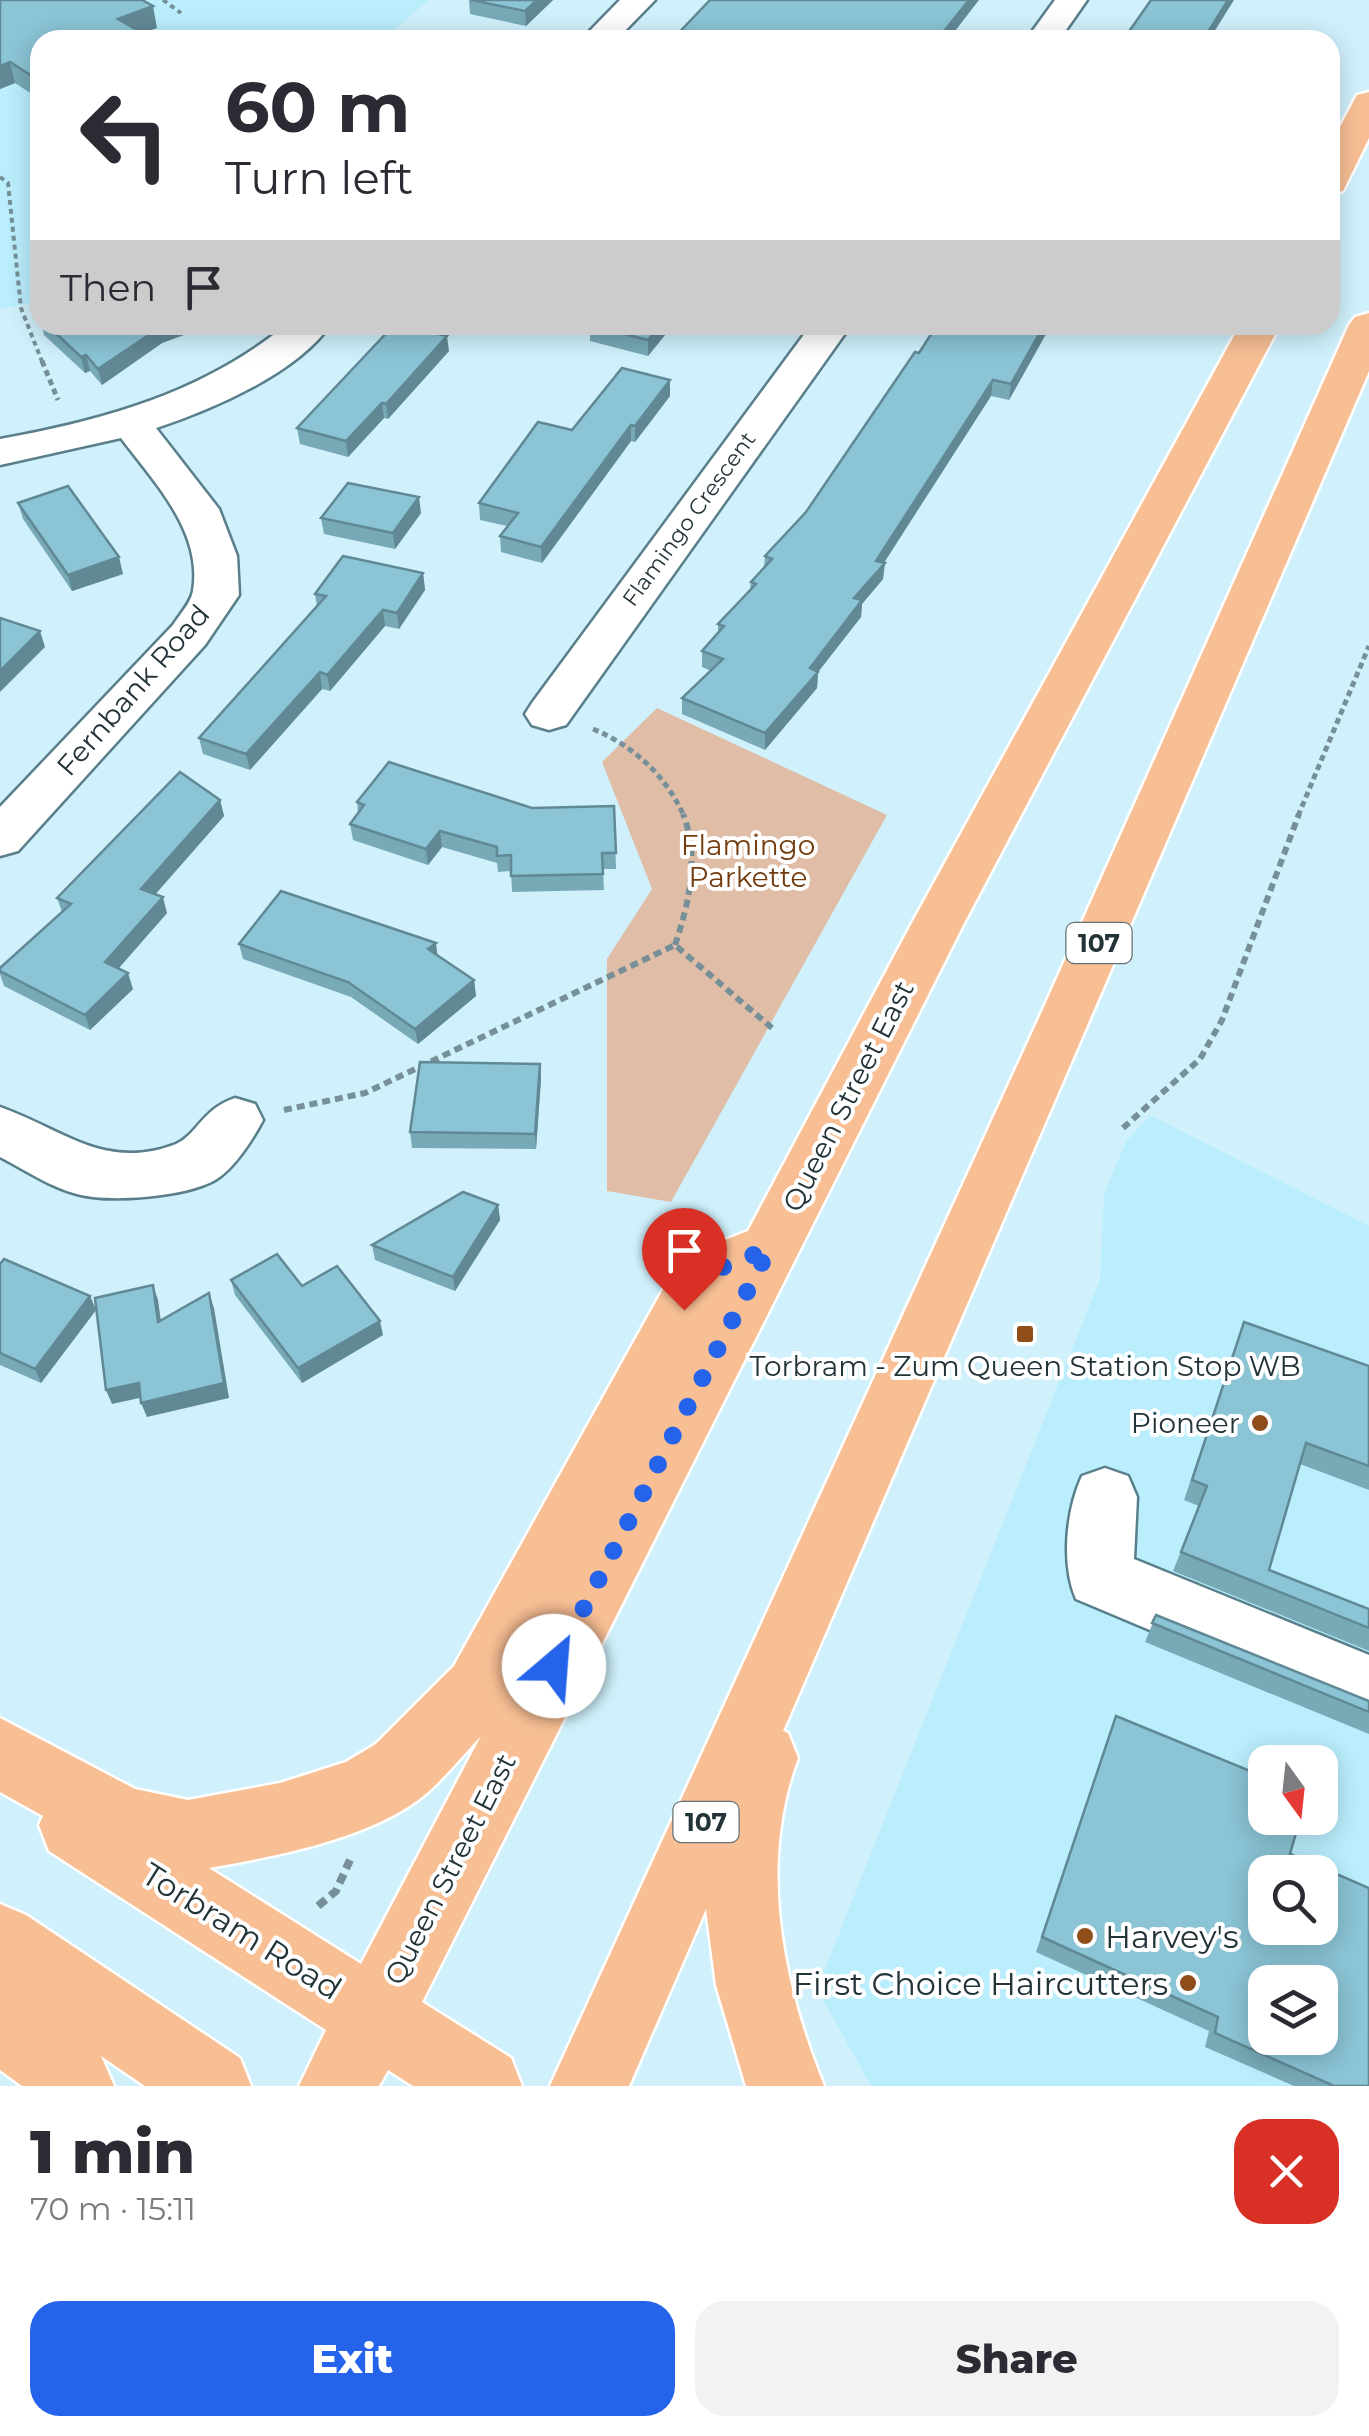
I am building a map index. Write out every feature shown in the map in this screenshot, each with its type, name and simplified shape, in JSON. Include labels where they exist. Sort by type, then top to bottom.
[{"type":"main road","points":[[1340,162],[1369,102]]},
{"type":"main road","name":"107","points":[[589,2086],[1067,1016],[1369,326]]},
{"type":"main road","name":"Queen Street East","points":[[338,2086],[966,871],[1255,335]]},
{"type":"main road","points":[[0,1754],[125,1823],[188,1836],[280,1819],[362,1792],[401,1769],[478,1690],[702,1275],[769,1249]]},
{"type":"main road","points":[[785,2086],[770,2052],[754,1983],[744,1915],[745,1821],[765,1750],[828,1594],[823,1558]]},
{"type":"main road","name":"Torbram Road","points":[[0,1780],[483,2086]]},
{"type":"main road","points":[[0,1941],[212,2086]]},
{"type":"main road","points":[[0,2022],[68,2073],[76,2086]]},
{"type":"street","points":[[608,30],[639,0]]},
{"type":"street","points":[[1049,30],[1071,0]]},
{"type":"street","points":[[0,452],[133,426],[205,396],[274,358],[299,335]]},
{"type":"street","name":"Flamingo Crescent","points":[[548,714],[825,335]]},
{"type":"street","name":"Fernbank Road","points":[[0,838],[189,635],[216,595],[215,556],[197,509],[133,426]]},
{"type":"street","points":[[0,1130],[81,1172],[140,1174],[196,1162],[235,1120]]},
{"type":"street","points":[[1105,1496],[1100,1578],[1369,1689]]},
{"type":"path","points":[[166,2],[177,0]]},
{"type":"path","points":[[166,2],[181,14]]},
{"type":"path","points":[[0,177],[8,183],[21,308],[30,330]]},
{"type":"path","points":[[32,335],[74,438]]},
{"type":"path","points":[[1122,1128],[1200,1059],[1222,1020],[1313,777],[1369,646]]},
{"type":"path","points":[[235,1120],[365,1093],[676,945],[689,906],[693,854],[681,802],[661,774],[610,736],[548,714]]},
{"type":"path","points":[[676,945],[772,1028]]},
{"type":"path","points":[[316,1908],[336,1891],[357,1846]]},
{"type":"shaded area","points":[[0,0],[429,0],[394,30],[30,30],[30,303],[0,309]]},
{"type":"shaded area","points":[[1150,1115],[1369,1226],[1369,2086],[871,2086],[817,1989],[1100,1279],[1104,1194],[1126,1142]]},
{"type":"green space","name":"Flamingo Parkette","points":[[657,708],[887,815],[671,1202],[607,1191],[607,959],[652,889],[602,762]]},
{"type":"building","points":[[0,0],[142,0],[153,6],[118,19],[137,30],[30,30],[30,75],[10,62],[0,66]]},
{"type":"building","points":[[471,0],[537,0],[525,11]]},
{"type":"building","points":[[710,0],[969,0],[945,30],[682,30]]},
{"type":"building","points":[[1151,0],[1228,0],[1209,30],[1130,30]]},
{"type":"building","points":[[58,335],[149,335],[98,369],[86,355],[81,357]]},
{"type":"building","points":[[385,335],[447,336],[386,404],[382,403],[346,441],[297,428]]},
{"type":"building","points":[[931,335],[1038,335],[1011,384],[993,380],[876,561],[885,563],[854,598],[862,600],[810,668],[818,672],[765,733],[682,698],[723,659],[702,651],[724,626],[718,624],[756,584],[751,582],[772,559],[765,556],[806,512],[915,352],[919,353]]},
{"type":"building","points":[[622,368],[670,380],[635,426],[631,425],[541,547],[500,536],[518,513],[479,503],[538,422],[572,430]]},
{"type":"building","points":[[348,483],[419,497],[393,533],[321,518]]},
{"type":"building","points":[[68,486],[119,557],[68,575],[18,503]]},
{"type":"building","points":[[343,556],[423,573],[397,613],[383,610],[327,675],[320,672],[246,754],[199,738],[326,596],[315,594]]},
{"type":"building","points":[[0,618],[40,631],[0,671]]},
{"type":"building","points":[[389,762],[532,808],[614,806],[616,853],[602,853],[603,874],[511,876],[511,855],[497,856],[497,847],[440,831],[426,849],[350,824],[364,805],[357,802]]},
{"type":"building","points":[[180,772],[220,800],[141,889],[163,897],[105,962],[128,973],[85,1015],[0,971],[71,904],[57,898]]},
{"type":"building","points":[[281,891],[436,943],[428,949],[474,980],[415,1029],[348,982],[239,944]]},
{"type":"building","points":[[420,1062],[540,1064],[535,1134],[410,1132]]},
{"type":"building","points":[[463,1192],[498,1205],[453,1277],[372,1245]]},
{"type":"building","points":[[277,1254],[302,1286],[337,1266],[380,1321],[298,1368],[231,1280]]},
{"type":"building","points":[[4,1259],[90,1296],[35,1369],[0,1353],[0,1264]]},
{"type":"building","points":[[153,1285],[158,1322],[209,1293],[224,1383],[141,1403],[139,1383],[106,1390],[95,1298]]},
{"type":"building","points":[[1244,1322],[1369,1366],[1369,1466],[1306,1443],[1269,1570],[1369,1609],[1369,1628],[1181,1552],[1207,1486],[1192,1480]]},
{"type":"building","points":[[1156,1615],[1369,1701],[1369,1712],[1152,1623]]},
{"type":"building","points":[[1116,1716],[1248,1770],[1248,1835],[1295,1835],[1292,1855],[1248,1855],[1248,1945],[1338,1945],[1338,1875],[1369,1888],[1369,2086],[1334,2086],[1264,2055],[1338,2055],[1338,1965],[1248,1965],[1248,2048],[1215,2033],[1218,2017],[1042,1937]]},
{"type":"place","name":"Torbram - Zum Queen Station Stop WB","points":[[1025,1334]]},
{"type":"place","name":"Pioneer","points":[[1260,1423]]},
{"type":"place","name":"Harvey's","points":[[1085,1936]]},
{"type":"place","name":"First Choice Haircutters","points":[[1188,1983]]},
{"type":"route","points":[[554,1666],[769,1249],[702,1275],[684,1310]]}]
